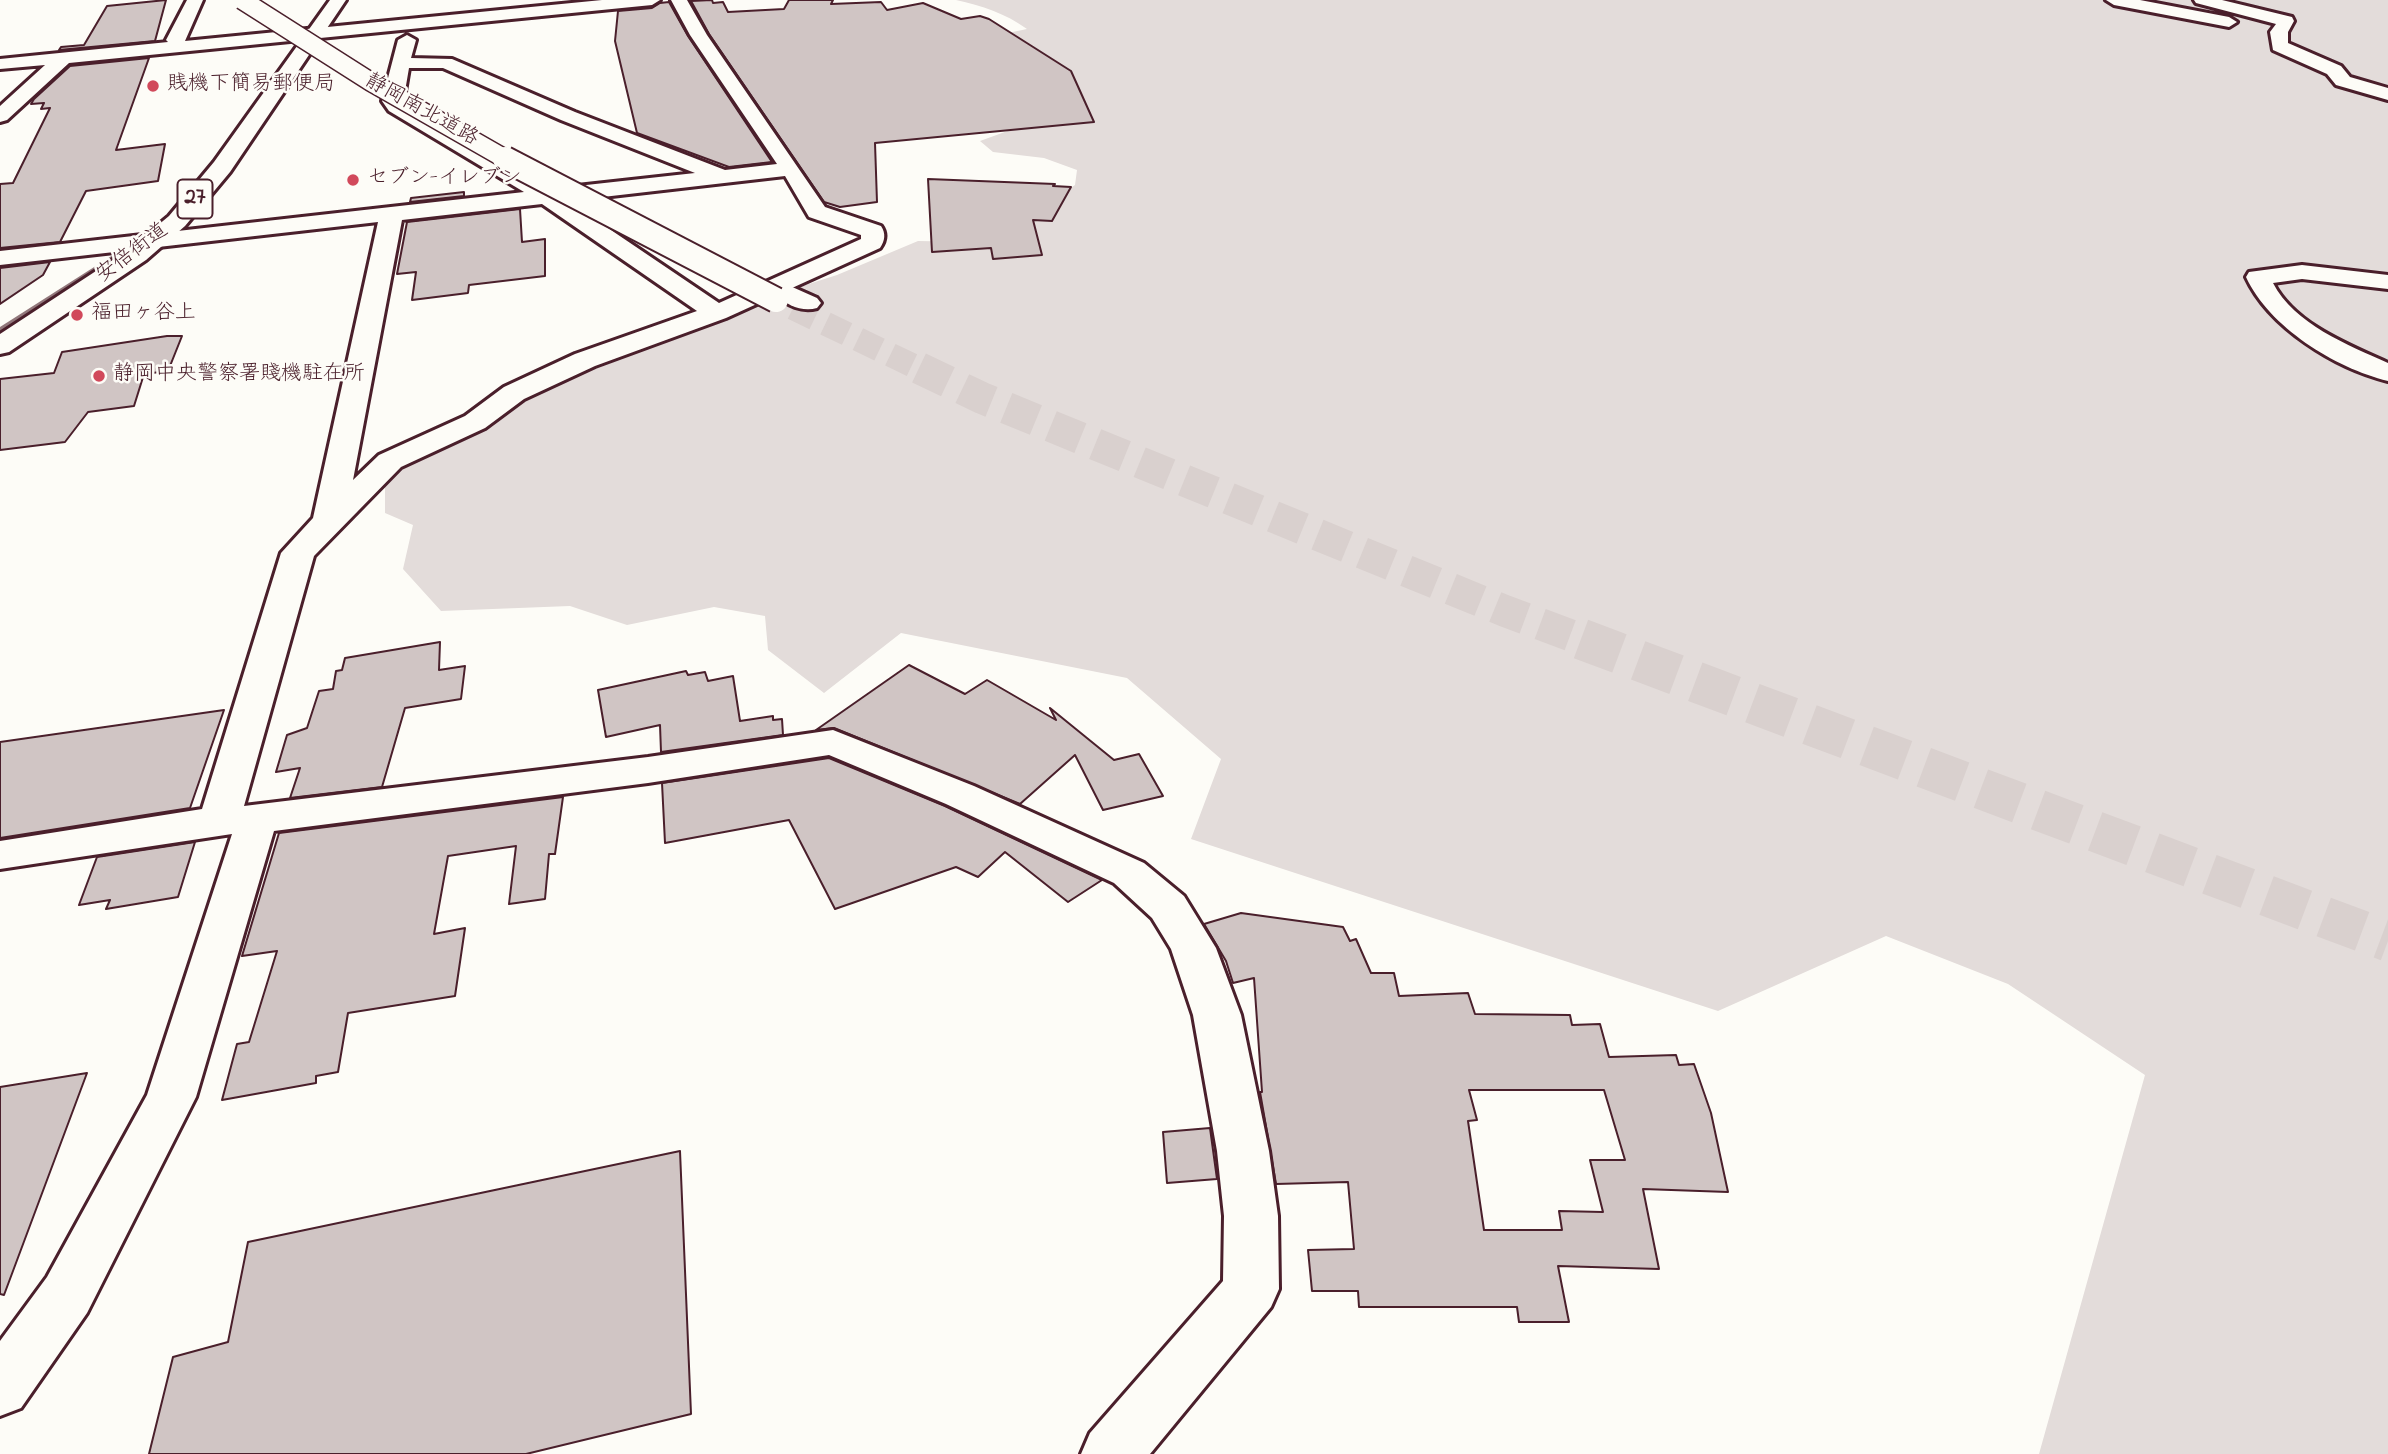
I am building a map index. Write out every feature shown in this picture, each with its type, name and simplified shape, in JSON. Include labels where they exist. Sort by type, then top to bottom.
[{"type":"main road","points":[[180,45],[175,40],[195,0]]},
{"type":"main road","name":"静岡南北道路","points":[[242,0],[386,93],[674,250],[792,301],[400,90],[333,48],[270,0]]},
{"type":"main road","name":"安倍街道","points":[[0,345],[156,241],[222,167],[338,0]]},
{"type":"main road","points":[[0,64],[652,0]]},
{"type":"main road","points":[[0,1388],[67,1295],[171,1097],[238,820],[298,553],[390,461],[475,422],[514,393],[585,360],[717,313],[872,243],[873,230],[817,212],[749,104],[699,35],[679,0]]},
{"type":"main road","points":[[2114,0],[2279,32]]},
{"type":"main road","points":[[2202,0],[2286,21],[2279,32],[2279,46],[2333,70],[2343,81],[2388,94]]},
{"type":"main road","points":[[411,24],[392,101],[396,107],[547,197],[717,313]]},
{"type":"main road","points":[[0,116],[65,57]]},
{"type":"main road","points":[[401,63],[446,63],[568,116],[723,177]]},
{"type":"main road","points":[[0,258],[791,169]]},
{"type":"main road","points":[[329,520],[391,215]]},
{"type":"main road","points":[[2388,282],[2302,272],[2258,277],[2262,292],[2273,304],[2320,342],[2388,373]]},
{"type":"main road","points":[[0,855],[238,820],[648,770],[833,742],[960,795],[1129,873],[1168,907],[1192,948],[1217,1014],[1243,1151],[1251,1216],[1251,1289],[1111,1454]]},
{"type":"shaded area","points":[[956,0],[2388,0],[2388,1454],[2039,1454],[2145,1075],[2008,984],[1886,936],[1718,1011],[1191,839],[1221,759],[1127,678],[901,633],[824,693],[768,650],[765,616],[714,607],[627,625],[570,606],[441,611],[403,569],[413,525],[385,513],[385,476],[493,426],[530,396],[593,365],[752,302],[837,275],[918,241],[975,242],[1028,216],[1075,185],[1077,170],[1044,158],[993,152],[980,141],[1024,125],[1003,34],[1027,29],[993,11]]},
{"type":"building","points":[[166,0],[155,41],[59,50],[61,47],[84,45],[107,6]]},
{"type":"building","points":[[712,0],[713,3],[723,2],[728,12],[784,9],[789,0],[833,0],[831,4],[881,2],[887,10],[923,3],[961,19],[980,16],[1071,71],[1094,122],[875,143],[877,202],[840,207],[824,202],[709,34],[691,1]]},
{"type":"building","points":[[669,2],[688,36],[772,162],[729,167],[637,133],[615,41],[618,11],[652,8]]},
{"type":"building","points":[[149,58],[116,150],[165,144],[158,181],[86,191],[60,242],[0,248],[0,184],[13,183],[50,108],[41,109],[44,103],[31,104],[34,99],[70,66]]},
{"type":"building","points":[[928,179],[1055,184],[1053,186],[1071,187],[1052,221],[1033,220],[1042,255],[993,259],[991,248],[932,252]]},
{"type":"building","points":[[464,192],[464,196],[410,202],[411,198]]},
{"type":"building","points":[[520,209],[522,242],[545,239],[545,276],[469,285],[468,293],[412,300],[416,272],[397,274],[407,222]]},
{"type":"building","points":[[50,262],[43,275],[0,304],[0,268]]},
{"type":"building","points":[[182,336],[168,371],[144,374],[134,406],[88,412],[65,442],[0,450],[0,379],[54,373],[62,352]]},
{"type":"building","points":[[440,642],[439,670],[465,666],[461,699],[405,708],[382,787],[290,798],[300,768],[276,772],[287,735],[307,728],[319,691],[333,689],[336,671],[342,670],[345,658]]},
{"type":"building","points":[[909,665],[965,694],[987,680],[1056,720],[1050,708],[1114,760],[1139,754],[1163,796],[1103,810],[1075,755],[1020,804],[834,728],[816,730]]},
{"type":"building","points":[[686,671],[688,675],[705,672],[708,681],[733,676],[740,721],[773,716],[773,720],[782,719],[783,735],[661,752],[660,725],[606,737],[598,690]]},
{"type":"building","points":[[224,710],[190,808],[0,838],[0,742]]},
{"type":"building","points":[[829,758],[945,806],[1102,880],[1068,902],[1005,852],[978,877],[956,867],[835,909],[789,820],[665,843],[662,783]]},
{"type":"building","points":[[563,797],[555,854],[549,854],[545,899],[509,904],[516,846],[448,856],[434,934],[465,928],[455,996],[348,1013],[338,1072],[316,1076],[316,1083],[222,1100],[237,1044],[249,1042],[277,951],[242,956],[279,833]]},
{"type":"building","points":[[195,842],[178,897],[106,909],[110,900],[79,905],[97,857]]},
{"type":"building","points":[[1241,913],[1343,927],[1350,941],[1356,939],[1371,973],[1394,973],[1399,996],[1468,993],[1475,1014],[1570,1015],[1572,1025],[1600,1024],[1609,1057],[1676,1055],[1679,1065],[1694,1064],[1711,1113],[1728,1192],[1643,1189],[1659,1269],[1558,1266],[1569,1322],[1519,1322],[1517,1307],[1359,1307],[1358,1291],[1312,1291],[1308,1250],[1354,1249],[1348,1182],[1276,1184],[1260,1092],[1254,978],[1233,983],[1226,961],[1204,924]],"holes":[[[1469,1090],[1604,1090],[1625,1160],[1590,1160],[1603,1212],[1559,1211],[1562,1230],[1484,1230],[1468,1121],[1477,1120]]]},
{"type":"building","points":[[87,1073],[4,1295],[0,1294],[0,1087]]},
{"type":"building","points":[[1210,1128],[1217,1179],[1167,1183],[1163,1132]]},
{"type":"building","points":[[680,1151],[691,1414],[526,1454],[149,1454],[173,1357],[228,1342],[248,1242]]},
{"type":"waterway","points":[[0,331],[127,250]]},
{"type":"tunnel","points":[[793,308],[922,370]]},
{"type":"tunnel","points":[[919,368],[982,398],[1505,611],[1586,641]]},
{"type":"tunnel","points":[[1581,639],[2388,941]]},
{"type":"place","name":"賎機下簡易郵便局","points":[[153,86]]},
{"type":"place","name":"セブン-イレブン","points":[[353,180]]},
{"type":"place","name":"福田ヶ谷上","points":[[77,315]]},
{"type":"place","name":"静岡中央警察署賤機駐在所","points":[[99,376]]}]
